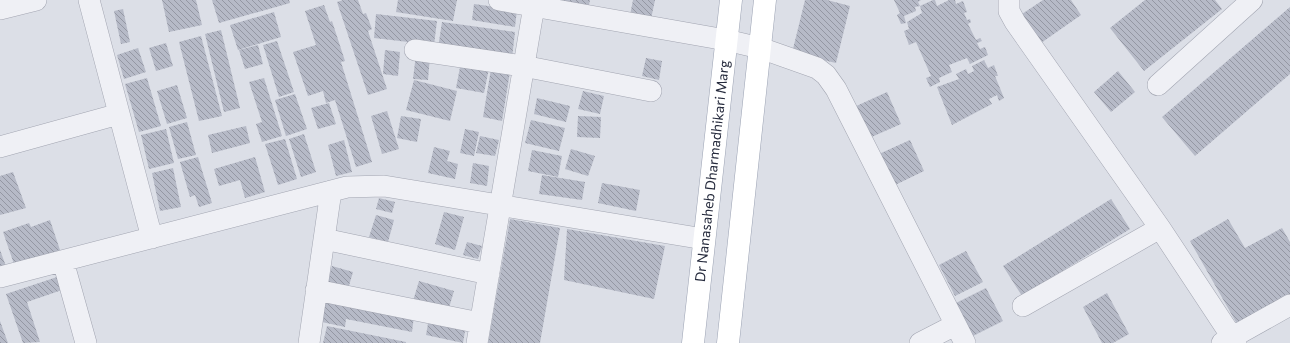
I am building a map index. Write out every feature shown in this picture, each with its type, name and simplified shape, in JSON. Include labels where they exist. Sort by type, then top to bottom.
[{"type":"main road","name":"Dr Nanasaheb Dharmadhikari Marg","points":[[693,343],[731,0]]},
{"type":"main road","points":[[728,343],[765,0]]},
{"type":"street","points":[[0,9],[36,0]]},
{"type":"street","points":[[89,0],[152,238]]},
{"type":"street","points":[[499,0],[535,3],[726,40],[760,48],[817,68],[826,75],[960,334],[920,343]]},
{"type":"street","points":[[1009,0],[1010,11],[1015,22],[1160,228],[1230,341],[1290,305]]},
{"type":"street","points":[[1158,85],[1252,0]]},
{"type":"street","points":[[316,290],[479,333],[523,66],[535,3]]},
{"type":"street","points":[[415,50],[523,66],[651,91]]},
{"type":"street","points":[[0,147],[119,114]]},
{"type":"street","points":[[0,277],[357,185],[384,186],[704,239]]},
{"type":"street","points":[[308,343],[331,191]]},
{"type":"street","points":[[1023,306],[1160,228]]},
{"type":"street","points":[[324,240],[489,274]]},
{"type":"street","points":[[63,261],[86,343]]},
{"type":"building","points":[[162,0],[196,0],[202,25],[169,32]]},
{"type":"building","points":[[212,0],[289,0],[290,3],[219,23]]},
{"type":"building","points":[[343,0],[358,0],[363,14],[366,13],[372,29],[368,31],[387,89],[368,95],[337,2]]},
{"type":"building","points":[[398,0],[457,0],[453,21],[396,12]]},
{"type":"building","points":[[552,0],[590,0],[589,5]]},
{"type":"building","points":[[633,0],[655,0],[651,19],[630,15]]},
{"type":"building","points":[[805,0],[827,0],[850,6],[836,63],[792,53]]},
{"type":"building","points":[[894,0],[921,0],[918,2],[920,6],[915,7],[916,11],[904,16],[906,23],[901,24],[897,15],[900,13]]},
{"type":"building","points":[[933,0],[935,0],[937,6],[949,0],[955,0],[956,4],[963,1],[967,12],[964,13],[967,20],[970,19],[971,22],[968,24],[976,40],[980,38],[982,41],[977,43],[980,49],[985,47],[988,55],[970,64],[967,58],[949,65],[952,72],[939,78],[940,82],[930,87],[926,78],[931,76],[916,42],[909,45],[904,31],[909,29],[907,22],[922,13],[920,6]]},
{"type":"building","points":[[1043,0],[1071,0],[1081,15],[1041,43],[1022,14]]},
{"type":"building","points":[[1145,0],[1215,0],[1222,9],[1144,71],[1110,28]]},
{"type":"building","points":[[474,4],[517,10],[515,27],[472,20]]},
{"type":"building","points":[[324,5],[330,22],[332,21],[345,61],[341,62],[372,162],[356,167],[335,100],[326,103],[323,91],[308,96],[293,52],[316,45],[305,11]]},
{"type":"building","points":[[1290,7],[1290,74],[1195,156],[1162,117]]},
{"type":"building","points":[[123,9],[130,42],[121,44],[114,11]]},
{"type":"building","points":[[274,12],[281,37],[238,50],[230,25]]},
{"type":"building","points":[[376,14],[437,21],[434,45],[374,38]]},
{"type":"building","points":[[442,22],[515,32],[512,58],[438,48]]},
{"type":"building","points":[[221,30],[240,108],[224,112],[205,34]]},
{"type":"building","points":[[201,36],[222,116],[199,121],[179,42]]},
{"type":"building","points":[[277,41],[294,92],[279,97],[263,45]]},
{"type":"building","points":[[166,43],[173,66],[156,71],[149,48]]},
{"type":"building","points":[[258,45],[263,64],[245,69],[239,50]]},
{"type":"building","points":[[138,48],[146,72],[124,79],[117,55]]},
{"type":"building","points":[[385,50],[400,52],[398,76],[383,74]]},
{"type":"building","points":[[416,54],[430,56],[428,80],[413,79]]},
{"type":"building","points":[[646,58],[662,61],[659,80],[642,76]]},
{"type":"building","points":[[984,60],[988,68],[994,65],[998,76],[995,76],[1004,98],[999,101],[997,95],[989,99],[992,104],[952,125],[937,87],[959,79],[956,74],[966,69],[968,74],[974,71],[972,66]]},
{"type":"building","points":[[461,62],[489,68],[484,93],[456,88]]},
{"type":"building","points":[[491,69],[510,72],[502,121],[483,117]]},
{"type":"building","points":[[1118,71],[1135,92],[1111,112],[1094,92]]},
{"type":"building","points":[[147,78],[161,126],[139,132],[125,84]]},
{"type":"building","points":[[264,78],[282,136],[262,142],[256,124],[262,122],[249,82]]},
{"type":"building","points":[[414,80],[457,91],[450,121],[406,110]]},
{"type":"building","points":[[177,85],[187,118],[167,124],[157,91]]},
{"type":"building","points":[[583,91],[604,96],[600,114],[578,109]]},
{"type":"building","points":[[887,92],[901,124],[867,139],[852,108]]},
{"type":"building","points":[[295,94],[307,129],[286,136],[275,100]]},
{"type":"building","points":[[537,98],[570,106],[566,122],[534,114]]},
{"type":"building","points":[[329,103],[336,124],[318,129],[311,108]]},
{"type":"building","points":[[387,111],[399,149],[382,154],[371,116]]},
{"type":"building","points":[[401,116],[421,119],[417,142],[397,138]]},
{"type":"building","points":[[578,116],[601,117],[600,138],[577,137]]},
{"type":"building","points":[[531,120],[565,128],[559,151],[525,143]]},
{"type":"building","points":[[187,122],[196,155],[178,159],[169,127]]},
{"type":"building","points":[[246,126],[250,143],[212,153],[208,135]]},
{"type":"building","points":[[166,129],[174,163],[149,169],[141,135]]},
{"type":"building","points":[[465,129],[479,132],[474,156],[460,153]]},
{"type":"building","points":[[304,134],[316,172],[301,177],[289,139]]},
{"type":"building","points":[[480,136],[499,140],[495,156],[476,153]]},
{"type":"building","points":[[285,139],[297,179],[278,185],[265,144]]},
{"type":"building","points":[[344,140],[352,172],[336,176],[328,145]]},
{"type":"building","points":[[910,140],[924,171],[893,186],[879,154]]},
{"type":"building","points":[[434,147],[450,151],[447,161],[458,164],[455,179],[428,173]]},
{"type":"building","points":[[571,149],[595,156],[588,176],[565,169]]},
{"type":"building","points":[[532,150],[562,156],[558,177],[528,171]]},
{"type":"building","points":[[198,157],[212,203],[199,207],[195,195],[190,197],[180,162]]},
{"type":"building","points":[[255,157],[265,192],[245,198],[240,180],[219,186],[214,169]]},
{"type":"building","points":[[473,163],[489,166],[487,186],[470,183]]},
{"type":"building","points":[[173,168],[181,207],[160,211],[152,173]]},
{"type":"building","points":[[13,172],[26,208],[0,215],[0,176]]},
{"type":"building","points":[[542,175],[585,182],[582,200],[539,194]]},
{"type":"building","points":[[602,183],[640,190],[636,211],[598,203]]},
{"type":"building","points":[[379,198],[395,202],[392,213],[376,209]]},
{"type":"building","points":[[1111,199],[1130,229],[1022,296],[1003,266]]},
{"type":"building","points":[[444,212],[464,217],[455,250],[435,244]]},
{"type":"building","points":[[376,215],[394,220],[388,242],[369,237]]},
{"type":"building","points":[[510,219],[560,228],[540,343],[488,343]]},
{"type":"building","points":[[1228,219],[1245,248],[1282,228],[1290,242],[1290,295],[1237,324],[1190,241]]},
{"type":"building","points":[[50,220],[60,250],[15,267],[3,232],[29,223],[31,227]]},
{"type":"building","points":[[567,229],[665,246],[654,299],[564,280]]},
{"type":"building","points":[[467,242],[482,246],[478,259],[463,255]]},
{"type":"building","points":[[0,250],[7,269],[0,272]]},
{"type":"building","points":[[966,251],[983,282],[955,296],[939,265]]},
{"type":"building","points":[[332,266],[353,272],[348,289],[327,284]]},
{"type":"building","points":[[60,276],[65,289],[27,302],[40,342],[23,343],[6,294]]},
{"type":"building","points":[[419,281],[454,291],[448,311],[413,301]]},
{"type":"building","points":[[986,288],[1003,321],[973,336],[956,303]]},
{"type":"building","points":[[1107,293],[1129,334],[1113,343],[1102,343],[1083,307]]},
{"type":"building","points":[[321,298],[414,316],[412,332],[346,319],[345,327],[317,321]]},
{"type":"building","points":[[429,318],[466,325],[463,343],[426,335]]},
{"type":"building","points":[[0,321],[8,343],[0,343]]},
{"type":"building","points":[[327,326],[406,342],[406,343],[323,343]]}]
